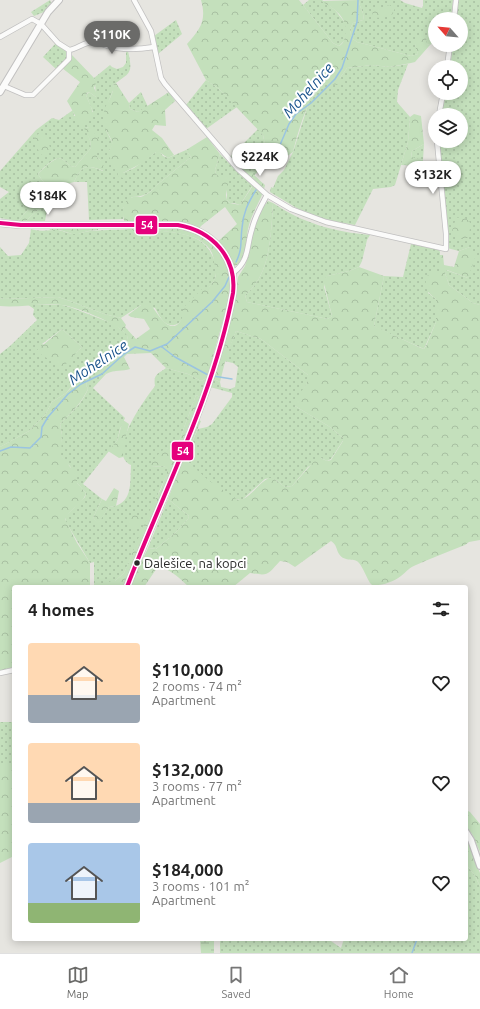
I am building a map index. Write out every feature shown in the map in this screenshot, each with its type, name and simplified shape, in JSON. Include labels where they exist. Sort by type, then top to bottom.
[{"type":"main road","points":[[0,92],[52,6],[59,0]]},
{"type":"street","points":[[134,0],[151,31],[161,78],[165,84],[238,169],[267,195],[291,209],[326,222],[446,249],[446,234],[437,148]]},
{"type":"street","points":[[455,12],[456,0]]},
{"type":"street","points":[[0,37],[32,19],[41,24],[58,43],[69,50],[76,49],[86,43],[94,42],[116,48],[129,49],[154,47]]},
{"type":"street","points":[[4,86],[25,95],[33,95],[69,58],[69,50]]},
{"type":"street","points":[[233,273],[239,269],[246,257],[251,229],[257,213],[267,195]]},
{"type":"street","points":[[0,223],[21,225],[170,224],[184,226],[200,232],[217,244],[227,258],[233,273],[234,283],[231,303],[214,366],[197,415],[128,585]]},
{"type":"street","points":[[0,673],[12,670]]},
{"type":"street","points":[[468,835],[480,866]]},
{"type":"green space","points":[[50,0],[51,3],[44,12],[34,16],[31,12]]},
{"type":"green space","points":[[201,0],[299,0],[333,43],[339,46],[344,39],[346,30],[343,19],[336,11],[321,1],[359,0],[363,20],[353,23],[350,29],[353,39],[357,42],[411,56],[418,54],[415,41],[421,36],[426,38],[428,47],[415,62],[390,67],[372,65],[347,68],[340,78],[339,85],[326,84],[320,87],[309,103],[293,152],[275,162],[268,159],[263,135],[219,89],[206,80],[187,44],[199,29],[203,19],[203,7]]},
{"type":"green space","points":[[309,0],[322,0],[335,10],[346,24],[347,29],[344,41],[339,46],[333,43],[303,5]]},
{"type":"green space","points":[[359,0],[400,0],[422,8],[423,0],[453,0],[452,12],[428,12],[428,44],[415,44],[418,54],[411,56],[357,42],[353,39],[350,29],[353,23],[363,20]]},
{"type":"green space","points":[[458,0],[480,0],[480,305],[473,303],[449,285],[445,273],[446,270],[468,278],[470,247],[459,251],[447,248],[439,148],[468,148],[468,108],[441,108],[443,100],[468,100],[468,60],[451,60],[452,52],[468,52],[468,12],[457,12]]},
{"type":"green space","points":[[389,5],[395,8],[392,15],[380,18],[373,16],[372,11]]},
{"type":"green space","points":[[176,20],[182,34],[158,54],[154,36]]},
{"type":"green space","points":[[56,43],[67,51],[68,58],[56,69],[43,57]]},
{"type":"green space","points":[[126,51],[128,51],[130,64],[129,72],[113,85],[114,88],[108,103],[106,130],[112,142],[109,155],[118,171],[123,173],[134,168],[159,151],[163,156],[168,158],[186,150],[191,157],[158,184],[153,190],[140,196],[132,197],[123,208],[123,219],[89,220],[87,182],[74,182],[82,169],[92,167],[103,171],[100,160],[97,157],[89,127],[85,128],[90,140],[91,148],[75,167],[59,158],[49,163],[38,174],[51,188],[45,221],[26,221],[43,205],[44,197],[18,221],[0,218],[0,199],[9,192],[0,187],[0,171],[36,130],[52,118],[59,120],[73,110],[74,116],[93,112],[86,95],[89,92],[96,97],[94,78],[110,65],[117,69],[123,67],[126,63]]},
{"type":"green space","points":[[72,55],[94,78],[96,83],[94,88],[98,96],[96,97],[89,92],[87,93],[86,95],[92,109],[92,116],[87,122],[81,124],[67,101],[80,82],[62,68]]},
{"type":"green space","points":[[408,64],[398,90],[397,102],[410,117],[408,142],[395,185],[391,187],[373,189],[355,225],[313,216],[270,192],[271,187],[273,188],[278,176],[284,170],[293,152],[309,102],[321,86],[327,83],[332,84],[340,78],[347,68],[372,65],[390,67]]},
{"type":"green space","points":[[206,80],[219,89],[237,107],[206,129],[186,105]]},
{"type":"green space","points":[[116,83],[129,103],[130,109],[138,112],[169,92],[175,101],[165,110],[166,126],[155,125],[152,130],[162,138],[174,155],[168,158],[159,152],[156,152],[142,163],[123,173],[123,178],[118,176],[109,156],[112,142],[106,130],[104,119],[105,109],[113,92],[113,85]]},
{"type":"green space","points":[[141,92],[148,107],[138,112],[130,109],[129,103]]},
{"type":"green space","points":[[414,114],[421,116],[424,144],[412,151],[411,157],[423,160],[423,166],[401,165],[408,142],[410,117]]},
{"type":"green space","points":[[89,127],[101,142],[101,149],[97,153],[97,157],[103,163],[104,171],[93,167],[85,168],[82,169],[74,182],[51,188],[38,174],[49,164],[59,158],[75,167],[91,148],[90,140],[84,128]]},
{"type":"green space","points":[[258,129],[263,135],[268,159],[254,176],[230,157]]},
{"type":"green space","points":[[41,132],[45,134],[51,150],[45,156],[40,154],[33,138]]},
{"type":"green space","points":[[207,137],[220,154],[215,170],[216,174],[220,177],[225,174],[229,179],[226,195],[227,200],[230,203],[240,205],[252,187],[234,169],[238,164],[249,171],[265,185],[262,196],[249,223],[244,256],[239,263],[229,268],[232,281],[230,295],[207,378],[201,381],[188,374],[166,368],[151,353],[127,354],[124,357],[130,369],[106,374],[98,367],[103,359],[124,349],[128,340],[126,334],[115,325],[86,312],[62,305],[46,304],[0,306],[0,298],[58,297],[104,314],[121,318],[126,325],[125,327],[136,339],[150,329],[144,319],[131,317],[128,315],[141,305],[149,302],[162,320],[166,323],[171,326],[175,326],[179,323],[183,308],[203,288],[209,287],[214,281],[216,270],[212,253],[206,245],[198,239],[187,235],[174,232],[127,230],[123,216],[123,207],[128,199],[142,197],[149,193],[191,157],[186,150]],"holes":[[[225,207],[237,224],[214,245],[197,232],[201,226]]]},
{"type":"green space","points":[[424,144],[423,160],[411,158],[412,151]]},
{"type":"green space","points":[[220,154],[252,186],[240,205],[230,203],[227,200],[227,184],[216,174],[215,170]]},
{"type":"green space","points":[[44,196],[45,202],[43,205],[26,221],[18,221],[26,212]]},
{"type":"green space","points":[[268,201],[273,203],[270,240],[265,265],[254,287],[245,295],[247,302],[328,319],[332,316],[323,279],[327,276],[359,267],[384,276],[374,326],[424,349],[436,322],[436,299],[427,291],[426,288],[426,281],[429,272],[440,272],[440,255],[443,255],[444,265],[454,267],[459,251],[470,247],[476,255],[468,278],[447,270],[445,273],[449,285],[473,303],[480,305],[480,540],[469,542],[414,566],[394,580],[380,585],[372,585],[359,563],[355,560],[341,557],[331,541],[295,567],[287,562],[280,561],[270,572],[264,574],[250,573],[235,585],[187,585],[173,573],[161,567],[157,568],[145,585],[130,585],[148,548],[156,549],[175,533],[188,519],[189,516],[168,499],[198,420],[201,421],[186,456],[187,461],[208,480],[238,500],[246,497],[269,478],[273,478],[285,487],[292,486],[317,458],[327,461],[331,460],[343,441],[343,438],[330,427],[295,406],[297,397],[308,380],[308,375],[261,339],[236,331],[226,358],[220,382],[212,378],[235,301],[238,277],[245,266],[253,233],[261,210]]},
{"type":"green space","points":[[273,203],[295,216],[319,225],[344,232],[370,235],[367,240],[359,267],[327,276],[324,287],[332,316],[328,319],[247,302],[245,295],[254,287],[265,265],[270,240]]},
{"type":"green space","points":[[462,217],[468,220],[471,224],[468,238],[459,238],[451,234],[456,218]]},
{"type":"green space","points":[[98,227],[98,230],[78,234],[72,234],[60,230],[50,230],[49,228]]},
{"type":"green space","points":[[31,229],[41,231],[58,230],[71,234],[79,234],[88,231],[132,229],[166,231],[181,234],[194,238],[206,246],[214,259],[216,269],[215,278],[207,290],[176,325],[167,324],[160,317],[155,308],[141,305],[121,318],[104,314],[58,297],[0,298],[0,247],[8,256],[21,255],[29,243]]},
{"type":"green space","points":[[411,244],[439,250],[440,252],[440,272],[428,293],[436,299],[436,322],[424,349],[374,326],[384,276],[403,277]]},
{"type":"green space","points":[[27,304],[62,305],[114,324],[127,334],[128,340],[124,349],[103,359],[98,366],[106,374],[93,388],[125,418],[117,441],[83,484],[102,499],[93,518],[98,523],[109,507],[122,502],[129,492],[131,465],[124,459],[122,449],[125,438],[136,414],[155,386],[155,377],[166,368],[188,374],[201,381],[207,378],[200,397],[196,395],[178,444],[174,447],[166,449],[151,467],[164,466],[169,469],[124,573],[115,581],[107,585],[94,585],[94,562],[90,563],[66,522],[65,517],[85,497],[86,493],[77,483],[70,466],[66,463],[60,452],[62,435],[60,424],[82,400],[88,389],[86,385],[89,377],[94,373],[71,387],[66,393],[52,402],[45,415],[29,431],[0,447],[0,354],[37,320],[33,315],[34,309]],"holes":[[[62,329],[82,347],[76,353],[42,344]]]},
{"type":"green space","points":[[62,329],[82,347],[62,368],[36,351]]},
{"type":"green space","points":[[236,331],[261,339],[308,375],[308,381],[295,406],[330,427],[344,439],[331,459],[327,461],[321,458],[308,467],[292,486],[285,487],[278,481],[268,478],[242,500],[230,496],[213,485],[187,461],[186,456],[198,429],[212,424],[232,397],[232,393],[210,387],[212,378],[220,382],[221,387],[230,389],[235,387],[238,367],[233,363],[224,361]]},
{"type":"green space","points":[[92,367],[95,370],[89,377],[86,385],[88,389],[82,400],[60,424],[62,435],[61,455],[77,476],[77,483],[86,493],[82,500],[65,519],[77,543],[90,563],[90,585],[12,585],[12,668],[0,671],[0,447],[29,431],[45,415],[52,402],[66,393]]},
{"type":"green space","points":[[196,395],[200,397],[125,585],[106,585],[111,581],[115,581],[124,573],[152,505],[161,489],[168,469],[164,466],[151,467],[150,464],[163,450],[178,444]]},
{"type":"green space","points":[[123,420],[129,424],[123,447],[123,457],[119,458],[108,451],[117,441]]},
{"type":"green space","points":[[114,488],[119,491],[116,506],[109,507],[98,524],[93,518],[102,499],[106,501]]},
{"type":"green space","points":[[168,499],[189,516],[188,519],[175,533],[156,549],[148,548]]},
{"type":"green space","points":[[134,515],[139,517],[141,522],[139,527],[134,529],[129,527],[127,522],[129,517]]},
{"type":"green space","points":[[0,722],[12,722],[12,764],[0,764]]},
{"type":"green space","points":[[0,764],[12,764],[12,857],[0,863]]},
{"type":"green space","points":[[468,811],[480,824],[480,852],[472,834],[468,829]]},
{"type":"green space","points":[[468,841],[480,873],[480,886],[468,867]]},
{"type":"green space","points":[[468,867],[480,886],[480,953],[220,953],[220,941],[331,941],[341,948],[343,941],[468,941]]},
{"type":"green space","points":[[200,941],[214,941],[214,953],[201,953]]},
{"type":"waterway","name":"Mohelnice","points":[[280,145],[289,124],[296,114],[311,103],[335,79],[342,68],[357,22],[358,0]]},
{"type":"waterway","name":"Mohelnice","points":[[236,262],[240,249],[245,213],[256,190]]},
{"type":"waterway","name":"Mohelnice","points":[[0,451],[11,447],[30,448],[41,437],[42,427],[48,417],[68,394],[81,384],[102,374],[124,354],[135,347],[150,351],[167,344],[212,302],[225,286],[229,277]]},
{"type":"waterway","points":[[162,347],[175,357],[208,375]]},
{"type":"waterway","points":[[213,376],[232,379]]},
{"type":"waterway","points":[[412,953],[416,941]]},
{"type":"transit line","name":"54","points":[[0,223],[21,225],[178,225],[202,233],[211,240],[220,248],[231,268],[233,293],[225,331],[214,368],[187,442],[128,585]]},
{"type":"place","name":"Dalešice, na kopci","points":[[137,563]]}]
